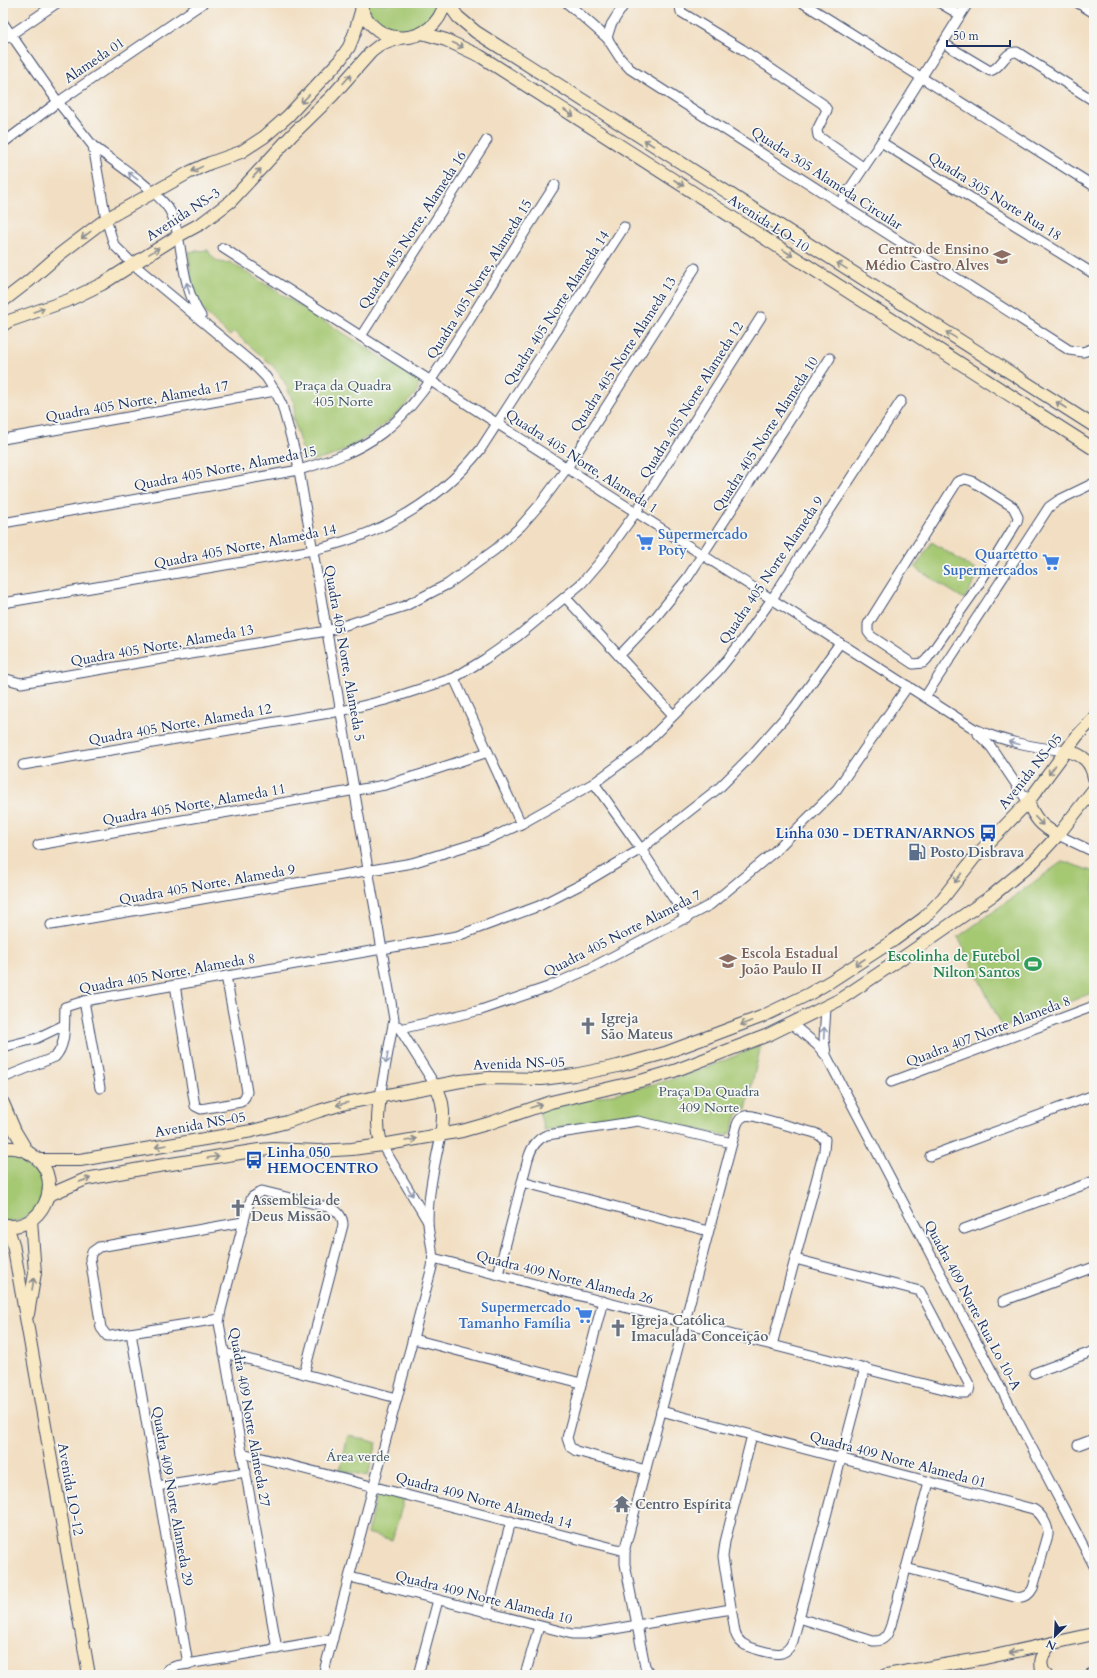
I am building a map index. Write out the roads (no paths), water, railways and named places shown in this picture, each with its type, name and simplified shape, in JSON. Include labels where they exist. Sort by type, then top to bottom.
[{"type":"street","points":[[7,37],[57,3]]},
{"type":"street","name":"Alameda 01","points":[[3,143],[58,102],[203,3]]},
{"type":"street","name":"Avenida NS-3","points":[[3,325],[9,321],[69,300],[102,284],[178,236],[202,223],[231,201],[292,135],[332,96],[371,52],[380,45],[400,38],[422,33],[432,26],[438,19],[445,3]]},
{"type":"street","name":"Avenida LO-10","points":[[448,3],[458,17],[473,30],[1094,426]]},
{"type":"street","name":"Quadra 305 Alameda Circular","points":[[567,3],[607,38],[620,58],[630,69],[1069,350],[1083,352],[1094,348]]},
{"type":"street","points":[[607,38],[611,25],[625,3]]},
{"type":"street","points":[[682,3],[680,7],[681,12],[742,49],[823,104],[827,110],[817,130],[818,136],[863,167]]},
{"type":"street","points":[[803,3],[1094,186]]},
{"type":"street","points":[[940,3],[960,15]]},
{"type":"street","points":[[840,203],[881,142],[968,3]]},
{"type":"street","points":[[1078,3],[1094,13]]},
{"type":"street","name":"Avenida NS-3","points":[[361,6],[367,20],[376,29],[387,35],[400,38]]},
{"type":"street","name":"Avenida NS-3","points":[[3,301],[60,254],[106,219],[200,167],[241,152],[252,146],[288,116],[311,93],[349,48],[356,32],[361,6]]},
{"type":"street","points":[[3,23],[7,37],[93,146]]},
{"type":"street","name":"Avenida LO-10","points":[[422,33],[446,40],[480,56],[1094,449]]},
{"type":"street","points":[[943,43],[990,71],[996,68],[1009,54],[1017,52],[1094,101]]},
{"type":"street","name":"Quadra 405 Norte, Alameda 16","points":[[361,336],[487,140]]},
{"type":"street","name":"Quadra 305 Norte Rua 18","points":[[881,142],[1094,274]]},
{"type":"street","name":"Quadra 405 Norte, Alameda 5","points":[[93,146],[154,193],[170,211],[178,236],[190,296],[205,322]]},
{"type":"street","name":"Quadra 405 Norte, Alameda 5","points":[[93,146],[106,219],[114,245],[133,264],[205,322],[258,368],[275,391],[287,420],[299,470],[394,1020]]},
{"type":"street","name":"Quadra 405 Norte, Alameda 15","points":[[3,523],[299,470],[343,456],[374,439],[402,416],[431,381],[555,185]]},
{"type":"street","name":"Quadra 405 Norte Alameda 14","points":[[498,424],[624,227]]},
{"type":"street","name":"Quadra 405 Norte, Alameda 1","points":[[223,248],[973,728]]},
{"type":"street","name":"Quadra 405 Norte Alameda 13","points":[[327,631],[405,606],[426,596],[458,578],[492,552],[521,526],[541,503],[567,468],[695,268]]},
{"type":"street","name":"Quadra 405 Norte Alameda 12","points":[[341,711],[386,700],[454,678],[518,636],[582,583],[600,562],[636,512],[761,316]]},
{"type":"street","name":"Quadra 405 Norte Alameda 10","points":[[619,656],[674,596],[703,555],[830,358]]},
{"type":"street","name":"Quadra 405 Norte, Alameda 17","points":[[3,438],[275,391]]},
{"type":"street","name":"Quadra 405 Norte Alameda 9","points":[[368,870],[412,863],[486,840],[521,824],[594,783],[639,750],[718,670],[742,641],[772,599],[901,401]]},
{"type":"street","name":"Quadra 405 Norte, Alameda 14","points":[[3,603],[313,550],[344,542],[372,532],[399,519],[420,506],[448,484],[468,464],[498,424]]},
{"type":"street","points":[[965,479],[972,481],[1013,507],[1018,516],[1017,522],[974,592],[923,663],[913,664],[871,636],[868,632],[868,624],[930,525],[958,482],[965,479]]},
{"type":"street","points":[[925,697],[1049,507],[1059,500],[1094,483]]},
{"type":"street","points":[[974,592],[988,600]]},
{"type":"street","points":[[566,597],[673,715]]},
{"type":"street","name":"Quadra 405 Norte, Alameda 13","points":[[3,678],[21,683],[327,631]]},
{"type":"street","name":"Quadra 405 Norte, Alameda 8","points":[[3,1078],[55,1057],[60,1052],[63,1044],[65,1006],[84,1001],[457,936],[539,906],[584,883],[641,850],[720,787],[750,757],[795,706],[840,643]]},
{"type":"street","points":[[454,678],[521,824]]},
{"type":"street","name":"Quadra 405 Norte Alameda 7","points":[[400,1029],[481,1010],[548,987],[587,970],[687,919],[710,905],[774,852],[837,789],[908,686]]},
{"type":"street","name":"Quadra 405 Norte, Alameda 12","points":[[23,765],[341,711]]},
{"type":"street","name":"Avenida NS-05","points":[[39,1160],[80,1160],[252,1131],[287,1122],[334,1106],[435,1085],[478,1078],[551,1078],[618,1066],[694,1043],[782,1008],[836,978],[894,940],[924,918],[943,898],[974,858],[1028,802],[1066,751],[1094,718]]},
{"type":"street","points":[[49,1195],[86,1179],[265,1149],[330,1151],[382,1145],[477,1127],[557,1100],[644,1080],[674,1071],[752,1042],[826,1008],[875,977],[993,895],[1021,872],[1058,835],[1094,787],[1090,765],[1085,758],[1075,753],[1020,744],[993,737],[973,728]]},
{"type":"street","points":[[973,728],[991,747],[1028,802],[1039,823],[1058,835],[1094,852]]},
{"type":"street","name":"Quadra 405 Norte, Alameda 11","points":[[38,844],[385,785],[488,752]]},
{"type":"street","points":[[594,783],[687,919]]},
{"type":"street","name":"Quadra 405 Norte, Alameda 9","points":[[51,925],[368,870]]},
{"type":"street","points":[[175,985],[196,1106],[201,1109],[234,1104],[241,1102],[247,1092],[242,1056],[226,976]]},
{"type":"street","points":[[84,1001],[100,1088]]},
{"type":"street","name":"Quadra 407 Norte Alameda 8","points":[[891,1082],[1094,1006]]},
{"type":"street","name":"Quadra 409 Norte Rua Lo 10-A","points":[[826,1008],[824,1039],[827,1057]]},
{"type":"street","points":[[323,1675],[433,1258],[428,1222],[434,1169],[441,1135],[444,1108],[440,1094],[435,1085],[394,1020]]},
{"type":"street","points":[[394,1020],[380,1096],[378,1126],[382,1145],[428,1222]]},
{"type":"street","name":"Quadra 409 Norte Rua Lo 10-A","points":[[792,1024],[817,1044],[827,1057],[1094,1566]]},
{"type":"street","points":[[3,1047],[35,1039],[64,1025]]},
{"type":"street","points":[[930,1156],[1094,1095]]},
{"type":"street","points":[[3,1103],[27,1151]]},
{"type":"street","points":[[650,1675],[643,1670],[637,1625],[625,1564],[625,1551],[737,1124],[741,1118],[747,1116],[753,1116],[815,1133],[826,1139],[772,1344]]},
{"type":"street","points":[[498,1274],[530,1151],[539,1139],[547,1135],[638,1121],[732,1143]]},
{"type":"street","points":[[3,1148],[16,1147],[27,1151],[44,1166],[49,1178],[49,1195],[40,1212],[31,1220],[19,1225],[5,1225]]},
{"type":"street","points":[[964,1229],[1094,1181]]},
{"type":"street","points":[[522,1182],[708,1231]]},
{"type":"street","name":"Quadra 409 Norte Alameda 27","points":[[277,1649],[219,1319],[248,1204],[255,1195],[261,1191],[267,1191],[331,1208],[340,1215],[342,1220],[343,1225],[304,1374]]},
{"type":"street","name":"Avenida LO-12","points":[[26,1323],[35,1272],[31,1220]]},
{"type":"street","points":[[219,1319],[111,1336],[104,1334],[101,1328],[90,1264],[92,1252],[99,1247],[243,1222]]},
{"type":"street","name":"Avenida LO-12","points":[[5,1225],[13,1244],[88,1675]]},
{"type":"street","name":"Quadra 409 Norte Alameda 26","points":[[433,1258],[962,1393],[968,1392],[970,1386],[920,1291],[795,1258]]},
{"type":"street","points":[[1003,1301],[1094,1267]]},
{"type":"street","points":[[603,1301],[567,1438],[570,1447],[576,1451],[646,1470]]},
{"type":"street","name":"Quadra 409 Norte Alameda 29","points":[[131,1333],[188,1664]]},
{"type":"street","points":[[412,1339],[581,1383]]},
{"type":"street","points":[[1034,1373],[1094,1351]]},
{"type":"street","points":[[224,1352],[397,1398]]},
{"type":"street","points":[[752,1435],[723,1552],[735,1632],[741,1643],[750,1647],[774,1653],[786,1651],[792,1644],[865,1368]]},
{"type":"street","name":"Quadra 409 Norte Alameda 01","points":[[661,1411],[1033,1509],[1040,1514],[1048,1530],[1033,1588],[1026,1596],[1016,1598],[906,1568]]},
{"type":"street","points":[[1078,1445],[1094,1439]]},
{"type":"street","name":"Quadra 409 Norte Alameda 14","points":[[242,1453],[625,1551]]},
{"type":"street","points":[[157,1486],[246,1472]]},
{"type":"street","points":[[799,1618],[873,1641],[883,1640],[889,1630],[929,1482]]},
{"type":"street","points":[[487,1613],[511,1521]]},
{"type":"street","name":"Quadra 409 Norte Alameda 10","points":[[350,1577],[566,1633],[580,1634],[731,1609]]},
{"type":"street","points":[[418,1675],[438,1600]]},
{"type":"street","points":[[525,1675],[539,1626]]},
{"type":"street","points":[[886,1675],[1050,1645],[1094,1634]]},
{"type":"street","points":[[164,1674],[172,1667],[333,1639]]},
{"type":"street","points":[[1046,1675],[1042,1670],[1041,1661],[1050,1645]]},
{"type":"street","name":"Avenida LO-12","points":[[86,1661],[94,1675]]},
{"type":"place","name":"Centro de Ensino Médio Castro Alves","points":[[1002,257]]},
{"type":"place","name":"Supermercado Poty","points":[[645,542]]},
{"type":"place","name":"Quartetto Supermercados","points":[[1051,562]]},
{"type":"place","name":"Linha 030 - DETRAN/ARNOS","points":[[988,833]]},
{"type":"place","name":"Posto Disbrava","points":[[917,852]]},
{"type":"place","name":"Escola Estadual João Paulo II","points":[[728,961]]},
{"type":"place","name":"Escolinha de Futebol Nilton Santos","points":[[1033,964]]},
{"type":"place","name":"Igreja São Mateus","points":[[588,1026]]},
{"type":"place","name":"Linha 050 HEMOCENTRO","points":[[254,1160]]},
{"type":"place","name":"Assembleia de Deus Missão","points":[[238,1208]]},
{"type":"place","name":"Supermercado Tamanho Família","points":[[584,1315]]},
{"type":"place","name":"Igreja Católica Imaculada Conceição","points":[[618,1328]]},
{"type":"place","name":"Centro Espírita","points":[[622,1504]]},
{"type":"park label","name":"Praça da Quadra 405 Norte","points":[[343,394]]},
{"type":"park label","name":"Praça Da Quadra 409 Norte","points":[[709,1100]]},
{"type":"park label","name":"Área verde","points":[[358,1456]]}]
